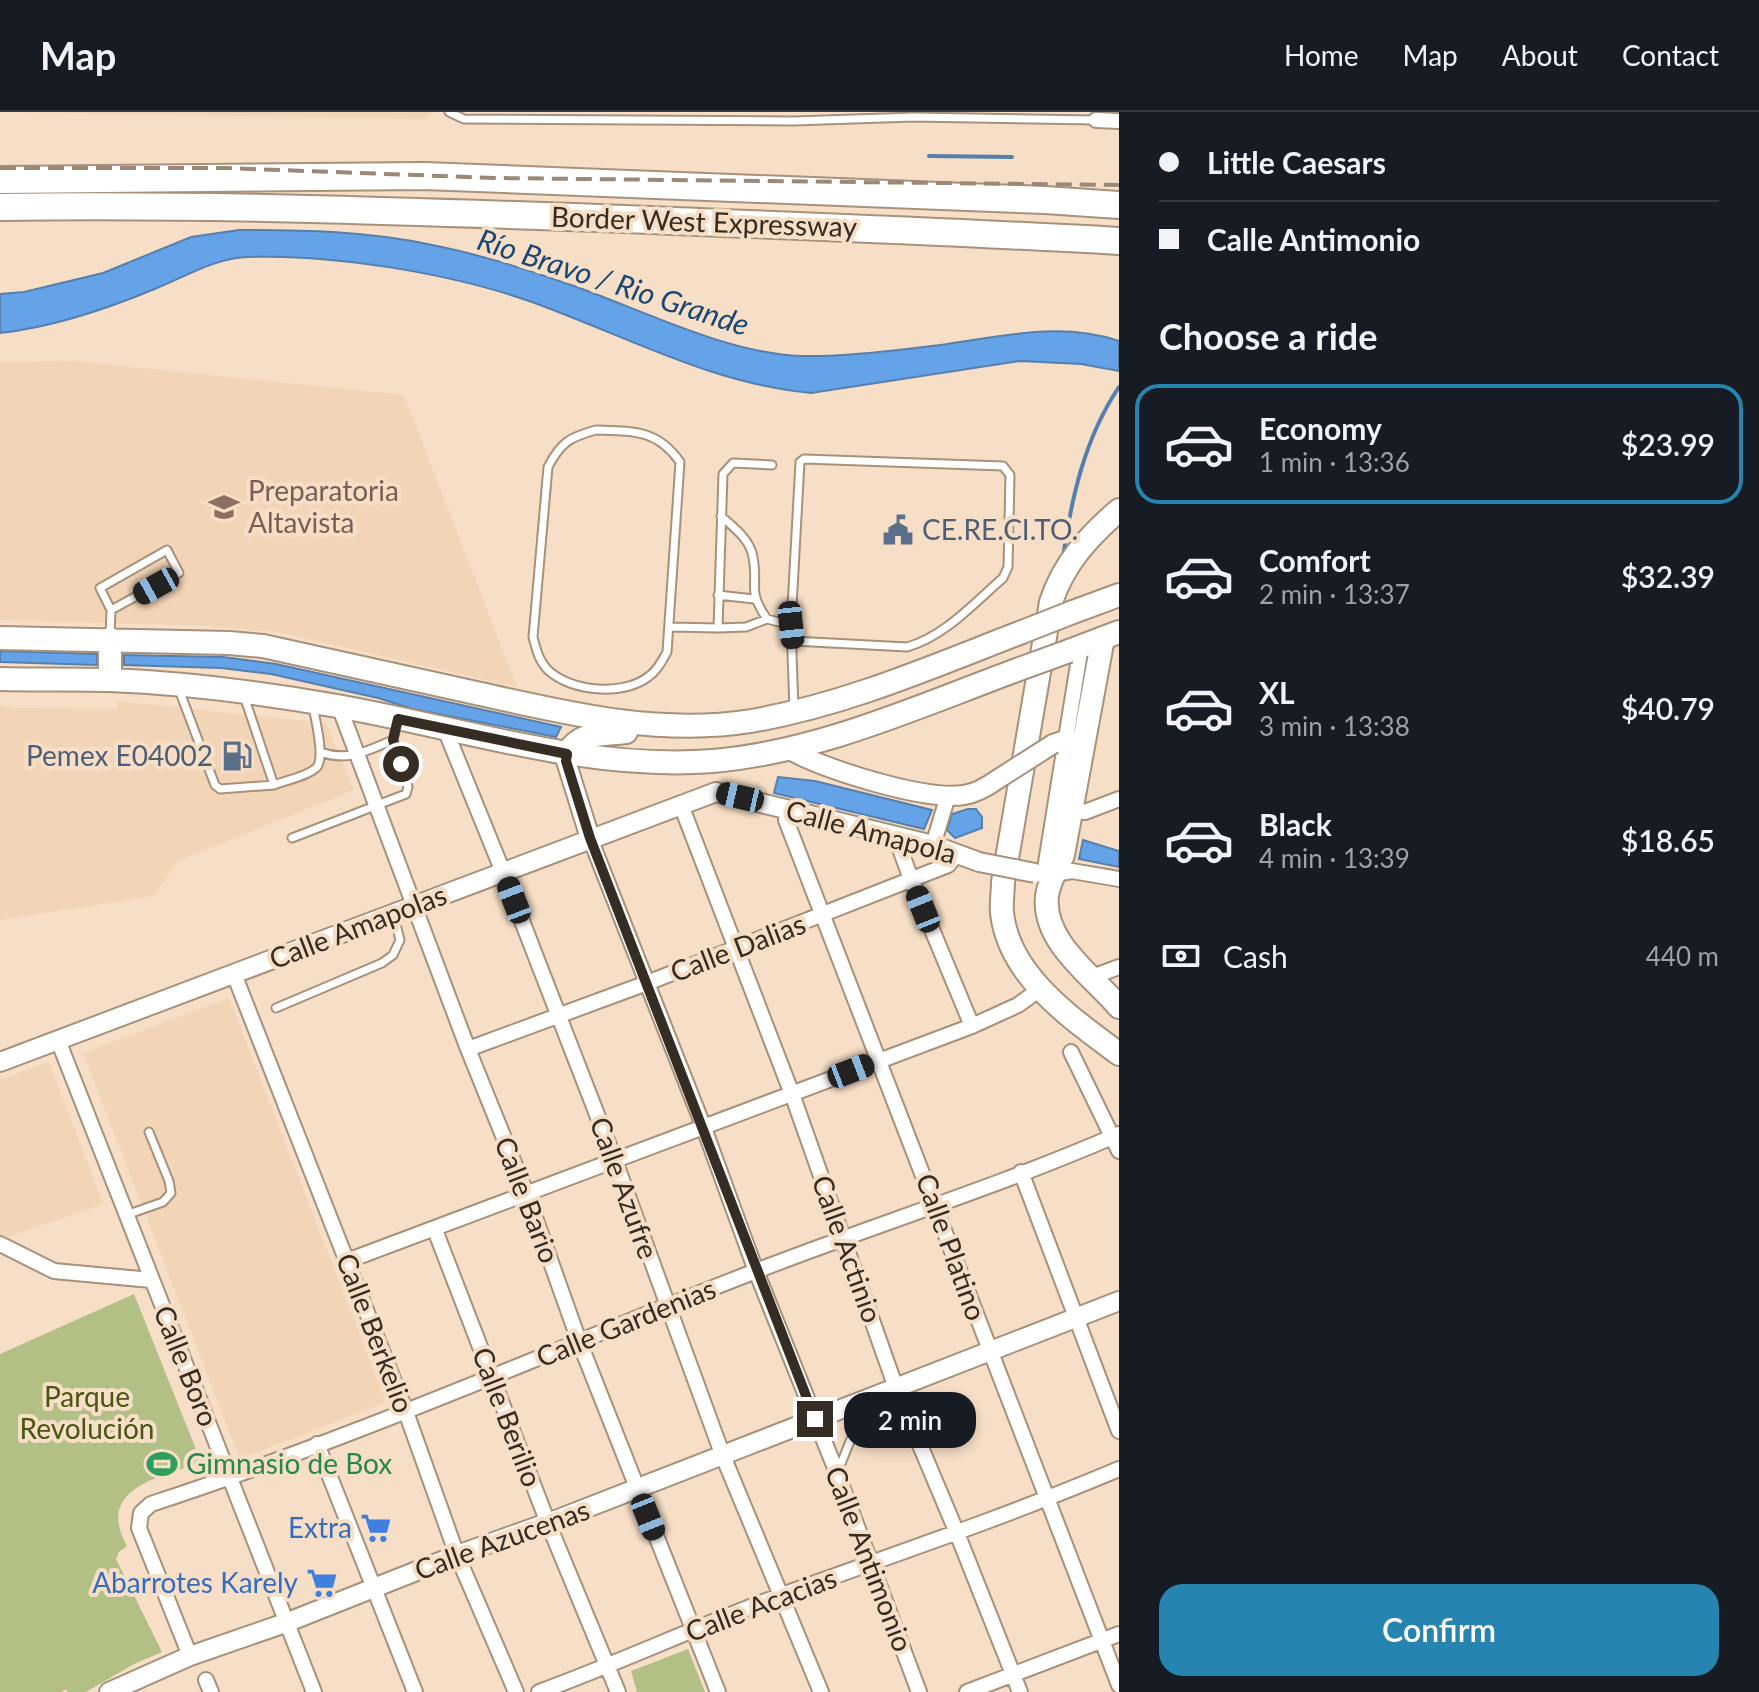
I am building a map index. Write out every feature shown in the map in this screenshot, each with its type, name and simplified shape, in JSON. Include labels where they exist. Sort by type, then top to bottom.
[{"type":"highway","name":"Border West Expressway","points":[[0,180],[424,176],[1119,205]]},
{"type":"highway","name":"Border West Expressway","points":[[0,207],[90,205],[427,212],[963,232],[1119,241]]},
{"type":"main road","points":[[1119,510],[1078,550],[1060,576],[1051,602],[1003,882],[1002,913],[1021,964],[1040,989],[1119,1054]]},
{"type":"main road","points":[[0,679],[110,659],[263,646],[583,716],[645,724],[727,723],[795,712],[889,683],[1119,595]]},
{"type":"main road","points":[[0,638],[110,659],[177,685],[339,706],[396,730],[445,729],[567,754],[624,760],[713,761],[788,749],[836,736],[1111,635]]},
{"type":"main road","points":[[1111,635],[1068,742],[1072,810],[1063,855],[1044,874],[1051,924],[1074,960],[1119,1007]]},
{"type":"main road","points":[[567,754],[572,743],[583,737],[632,731],[645,724]]},
{"type":"street","points":[[1096,120],[1119,121]]},
{"type":"street","points":[[1075,648],[1068,742],[1044,874],[1072,871],[1119,880]]},
{"type":"street","name":"Calle Bario","points":[[339,706],[413,906],[527,1195],[579,1341],[718,1692]]},
{"type":"street","name":"Calle Azufre","points":[[445,729],[615,1161],[723,1456],[821,1692]]},
{"type":"street","points":[[788,749],[820,766],[922,792],[946,803],[973,793],[1068,742]]},
{"type":"street","name":"Calle Antimonio","points":[[567,754],[566,761],[590,838],[919,1692]]},
{"type":"street","points":[[713,761],[716,792]]},
{"type":"street","name":"Calle Amapolas","points":[[0,1062],[716,792]]},
{"type":"street","name":"Calle Amapola","points":[[716,792],[898,837],[935,839],[957,854],[979,862],[1044,874]]},
{"type":"street","points":[[1072,810],[1085,812],[1119,799]]},
{"type":"street","points":[[935,839],[946,803]]},
{"type":"street","name":"Calle Actinio","points":[[681,805],[792,1094],[896,1388],[1020,1692]]},
{"type":"street","name":"Calle Platino","points":[[788,809],[786,820],[1119,1685]]},
{"type":"street","points":[[898,837],[911,879],[972,1026]]},
{"type":"street","name":"Calle Dalias","points":[[468,1049],[647,983],[948,865],[957,854]]},
{"type":"street","points":[[1092,977],[1119,967]]},
{"type":"street","name":"Calle Berkelio","points":[[234,974],[406,1412],[457,1555],[516,1692]]},
{"type":"street","points":[[347,1261],[972,1026],[1018,1005],[1040,989]]},
{"type":"street","name":"Calle Boro","points":[[58,1040],[314,1692]]},
{"type":"street","points":[[1071,1052],[1117,1141]]},
{"type":"street","name":"Calle Gardenias","points":[[190,1656],[139,1528],[139,1519],[151,1504],[231,1478],[406,1412],[756,1271],[1021,1172],[1117,1141]]},
{"type":"street","points":[[1021,1172],[1119,1431]]},
{"type":"street","name":"Calle Berilio","points":[[435,1230],[548,1523],[618,1692]]},
{"type":"street","points":[[0,1244],[54,1271],[151,1280]]},
{"type":"street","name":"Calle Azucenas","points":[[109,1692],[190,1656],[288,1622],[457,1555],[637,1489],[1119,1301]]},
{"type":"street","points":[[317,1444],[415,1692]]},
{"type":"street","name":"Calle Acacias","points":[[539,1692],[608,1667],[692,1629],[957,1533],[1119,1469]]},
{"type":"street","points":[[967,1692],[1119,1634]]},
{"type":"lane","points":[[449,112],[464,119],[794,121],[913,117],[1096,120]]},
{"type":"lane","points":[[596,430],[638,431],[660,440],[680,462],[670,627],[667,652],[660,665],[647,678],[627,687],[585,687],[561,679],[549,671],[537,654],[533,637],[548,467],[558,448],[576,436],[596,430]]},
{"type":"lane","points":[[793,641],[907,647],[938,634],[1003,578],[1008,567],[1010,475],[1003,466],[804,459],[800,462],[791,625],[795,712]]},
{"type":"lane","points":[[718,628],[723,474],[733,463],[772,465]]},
{"type":"lane","points":[[721,516],[744,538],[753,555],[754,599],[767,619]]},
{"type":"lane","points":[[110,659],[111,610],[100,588],[167,550],[179,573],[111,610]]},
{"type":"lane","points":[[718,595],[754,599]]},
{"type":"lane","points":[[670,627],[746,627],[767,619],[791,625]]},
{"type":"lane","points":[[0,679],[0,691]]},
{"type":"lane","points":[[177,685],[215,785],[220,789],[274,785],[314,770],[319,763],[320,752],[312,702]]},
{"type":"lane","points":[[243,693],[274,785]]},
{"type":"lane","points":[[292,838],[406,794],[408,787],[396,730],[356,756],[337,758],[320,752]]},
{"type":"lane","points":[[276,1008],[382,963],[393,955],[400,940],[393,914]]},
{"type":"lane","points":[[126,1215],[163,1202],[171,1193],[149,1132]]},
{"type":"lane","points":[[837,1473],[853,1434],[850,1407]]},
{"type":"shaded area","points":[[0,112],[431,112],[426,119]]},
{"type":"shaded area","name":"Preparatoria Altavista","points":[[74,361],[404,395],[517,687],[277,632],[205,626],[0,620],[0,362]]},
{"type":"shaded area","points":[[116,701],[326,723],[354,790],[178,861],[154,896],[0,920],[0,705],[17,708],[118,709]]},
{"type":"shaded area","points":[[229,998],[386,1402],[240,1459],[83,1053]]},
{"type":"shaded area","points":[[49,1062],[103,1204],[0,1240],[0,1079]]},
{"type":"green space","name":"Parque Revolución","points":[[134,1294],[201,1462],[136,1488],[125,1498],[119,1511],[119,1526],[127,1546],[116,1559],[162,1652],[134,1664],[86,1692],[68,1692],[66,1689],[61,1692],[0,1692],[0,1354]]},
{"type":"green space","points":[[688,1649],[705,1692],[637,1692],[631,1671]]},
{"type":"water","points":[[239,230],[360,234],[450,249],[554,279],[714,339],[772,353],[801,356],[852,354],[1030,332],[1074,332],[1119,341],[1119,371],[1081,364],[1020,361],[811,393],[774,388],[702,369],[497,291],[390,267],[281,257],[224,261],[100,310],[60,322],[0,333],[0,294],[24,292],[103,273],[191,237]]},
{"type":"water","points":[[0,651],[97,654],[97,665],[0,662]]},
{"type":"water","points":[[124,655],[223,657],[276,664],[561,727],[556,737],[413,709],[271,674],[221,668],[124,665]]},
{"type":"water","points":[[778,777],[815,781],[932,810],[924,829],[774,793]]},
{"type":"water","points":[[976,809],[982,817],[982,828],[955,838],[947,830],[952,814]]},
{"type":"water","points":[[1083,840],[1119,851],[1119,867],[1079,859]]},
{"type":"waterway","points":[[929,156],[1012,157]]},
{"type":"waterway","points":[[1063,558],[1081,469],[1097,427],[1119,387]]},
{"type":"railway","points":[[0,168],[225,168],[495,178],[1119,185]]},
{"type":"place","name":"Preparatoria Altavista","points":[[224,507]]},
{"type":"place","name":"CE.RE.CI.TO.","points":[[898,530]]},
{"type":"place","name":"Pemex E04002","points":[[237,756]]},
{"type":"place","name":"Gimnasio de Box","points":[[162,1464]]},
{"type":"place","name":"Extra","points":[[376,1528]]},
{"type":"place","name":"Abarrotes Karely","points":[[322,1583]]},
{"type":"route","points":[[401,764],[393,740],[398,719],[567,754],[566,761],[590,838],[815,1419]]},
{"type":"water label","name":"Río Bravo / Rio Grande","points":[[613,283]]}]
